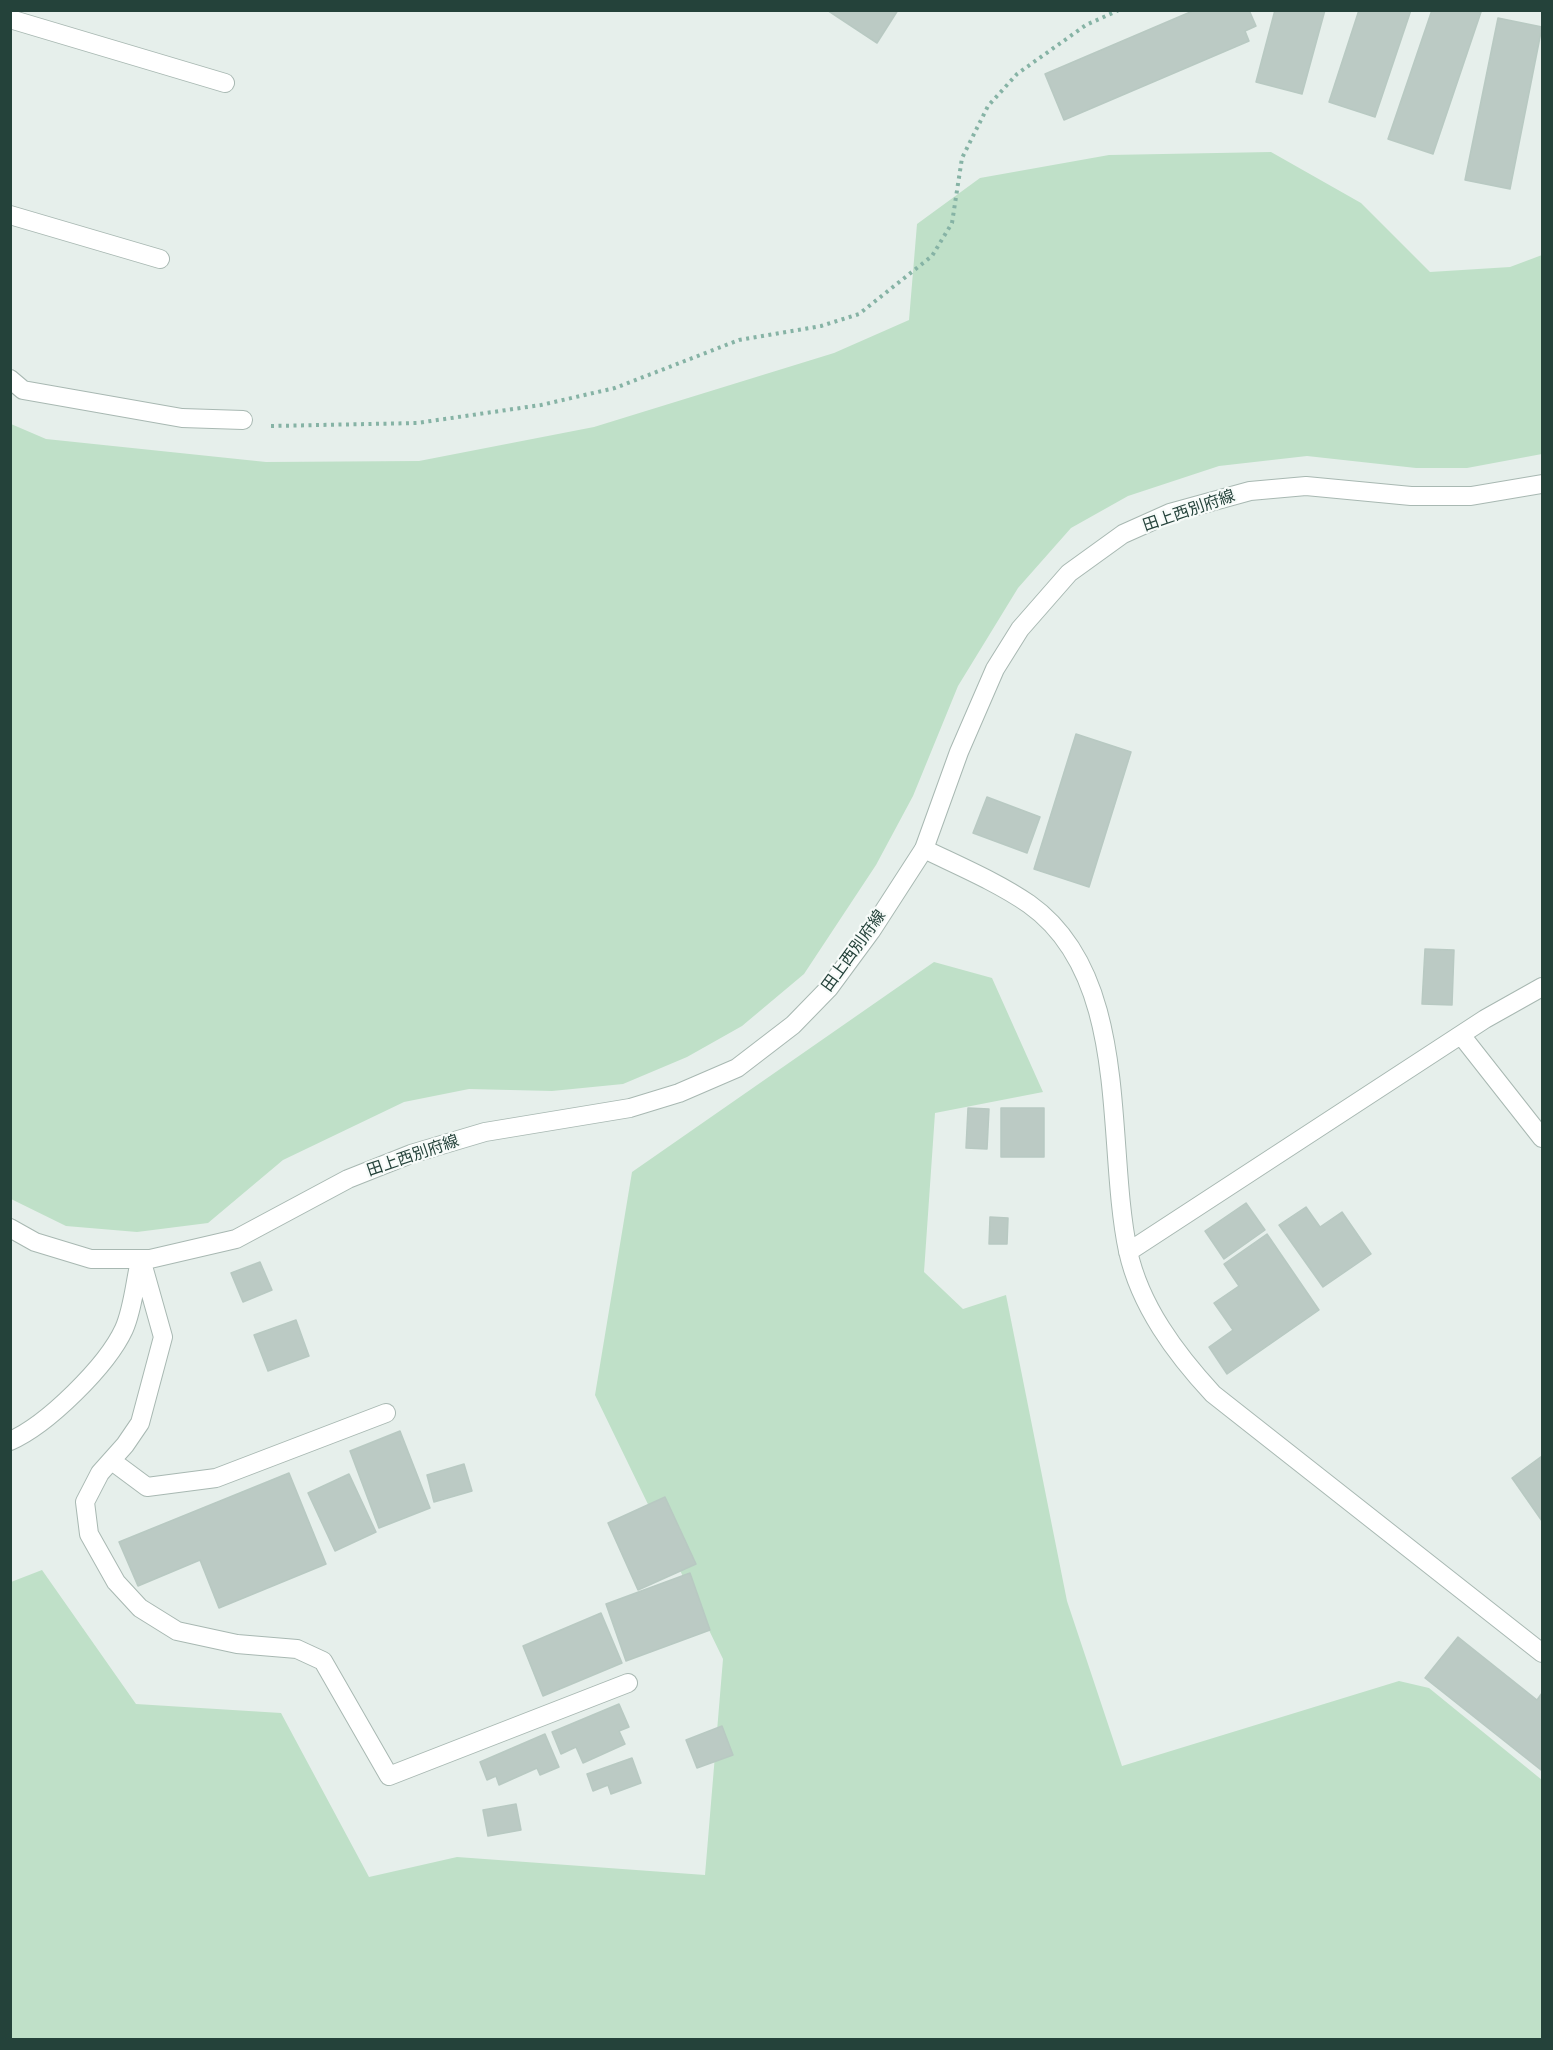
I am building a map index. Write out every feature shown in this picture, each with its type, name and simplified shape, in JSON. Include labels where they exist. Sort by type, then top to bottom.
[{"type":"street","points":[[10,19],[225,83]]},
{"type":"street","points":[[10,214],[160,259]]},
{"type":"street","points":[[10,379],[23,390],[182,418],[243,420]]},
{"type":"street","name":"田上西別府線","points":[[10,1228],[35,1242],[91,1260],[141,1259],[236,1239],[348,1179],[411,1154],[485,1132],[630,1108],[679,1094],[737,1068],[793,1025],[829,988],[871,932],[924,849],[959,752],[990,680],[1020,629],[1069,573],[1123,534],[1170,513],[1250,491],[1306,486],[1411,496],[1471,496],[1542,484]]},
{"type":"street","points":[[924,849],[1029,904],[1073,951],[1095,997],[1099,1018],[1128,1252],[1152,1312],[1180,1359],[1213,1394],[1542,1653]]},
{"type":"street","points":[[1128,1252],[1461,1035],[1542,987]]},
{"type":"street","points":[[1461,1035],[1542,1138]]},
{"type":"street","points":[[10,1442],[25,1435],[85,1384],[124,1329],[141,1259]]},
{"type":"street","points":[[141,1259],[163,1337],[140,1423],[112,1461],[100,1473],[85,1502],[89,1534],[116,1582],[140,1608],[177,1631],[237,1644],[297,1649],[323,1661],[389,1776],[628,1683]]},
{"type":"street","points":[[112,1461],[147,1487],[216,1478],[386,1413]]},
{"type":"path","points":[[243,420],[274,426],[417,423],[541,405],[615,388],[739,340],[821,326],[859,314],[932,256],[952,223],[962,158],[988,106],[1017,74],[1086,26],[1119,10]]},
{"type":"green space","points":[[1271,152],[1361,203],[1430,272],[1510,267],[1542,255],[1542,454],[1467,468],[1416,468],[1307,456],[1219,466],[1128,496],[1071,528],[1018,588],[958,686],[913,796],[876,865],[804,974],[742,1026],[687,1057],[623,1084],[552,1091],[469,1089],[404,1102],[283,1160],[208,1223],[137,1232],[66,1226],[11,1199],[11,424],[46,439],[266,462],[419,461],[594,427],[834,353],[909,320],[917,224],[980,178],[1109,155]]},
{"type":"green space","points":[[934,962],[992,978],[1043,1092],[935,1113],[924,1272],[963,1309],[1006,1295],[1067,1601],[1122,1766],[1399,1681],[1429,1688],[1542,1780],[1542,2039],[11,2040],[11,1582],[42,1570],[136,1704],[281,1713],[369,1877],[457,1857],[705,1875],[723,1659],[595,1395],[632,1172]]},
{"type":"building","points":[[827,10],[898,10],[877,43]]},
{"type":"building","points":[[1195,10],[1249,10],[1256,26],[1245,31],[1249,41],[1064,120],[1045,74]]},
{"type":"building","points":[[1275,10],[1325,10],[1302,94],[1256,82]]},
{"type":"building","points":[[1359,10],[1411,10],[1375,117],[1329,102]]},
{"type":"building","points":[[1432,10],[1481,12],[1433,154],[1388,139]]},
{"type":"building","points":[[1498,18],[1542,27],[1510,189],[1465,180]]},
{"type":"building","points":[[1076,734],[1131,752],[1089,887],[1034,869]]},
{"type":"building","points":[[987,797],[1040,817],[1027,853],[973,833]]},
{"type":"building","points":[[1425,949],[1454,950],[1452,1005],[1422,1004]]},
{"type":"building","points":[[968,1108],[989,1109],[987,1149],[966,1148]]},
{"type":"building","points":[[1001,1108],[1044,1108],[1044,1157],[1001,1157]]},
{"type":"building","points":[[1246,1203],[1265,1230],[1224,1259],[1205,1231]]},
{"type":"building","points":[[1306,1207],[1320,1227],[1342,1212],[1371,1254],[1323,1287],[1279,1225]]},
{"type":"building","points":[[990,1217],[1008,1218],[1007,1244],[989,1244]]},
{"type":"building","points":[[1267,1234],[1319,1310],[1227,1374],[1209,1347],[1233,1330],[1214,1303],[1239,1286],[1224,1264]]},
{"type":"building","points":[[260,1262],[272,1290],[243,1302],[231,1273]]},
{"type":"building","points":[[296,1320],[309,1356],[268,1371],[254,1335]]},
{"type":"building","points":[[400,1431],[430,1508],[379,1528],[350,1451]]},
{"type":"building","points":[[1542,1456],[1542,1521],[1512,1478]]},
{"type":"building","points":[[464,1464],[472,1491],[434,1502],[427,1475]]},
{"type":"building","points":[[289,1473],[326,1564],[219,1608],[200,1560],[138,1586],[119,1542]]},
{"type":"building","points":[[349,1474],[376,1532],[335,1551],[308,1493]]},
{"type":"building","points":[[665,1497],[696,1564],[638,1590],[608,1523]]},
{"type":"building","points":[[690,1573],[710,1630],[626,1661],[606,1604]]},
{"type":"building","points":[[601,1613],[622,1663],[543,1696],[523,1646]]},
{"type":"building","points":[[1458,1637],[1537,1700],[1542,1693],[1541,1770],[1425,1678]]},
{"type":"building","points":[[619,1704],[629,1727],[619,1731],[625,1744],[583,1763],[576,1747],[561,1754],[552,1732]]},
{"type":"building","points":[[722,1726],[733,1755],[697,1768],[686,1740]]},
{"type":"building","points":[[545,1734],[559,1767],[540,1775],[537,1768],[499,1785],[496,1776],[487,1780],[480,1762]]},
{"type":"building","points":[[632,1758],[641,1783],[611,1794],[608,1785],[593,1791],[587,1774]]},
{"type":"building","points":[[516,1804],[521,1830],[488,1836],[483,1810]]}]
